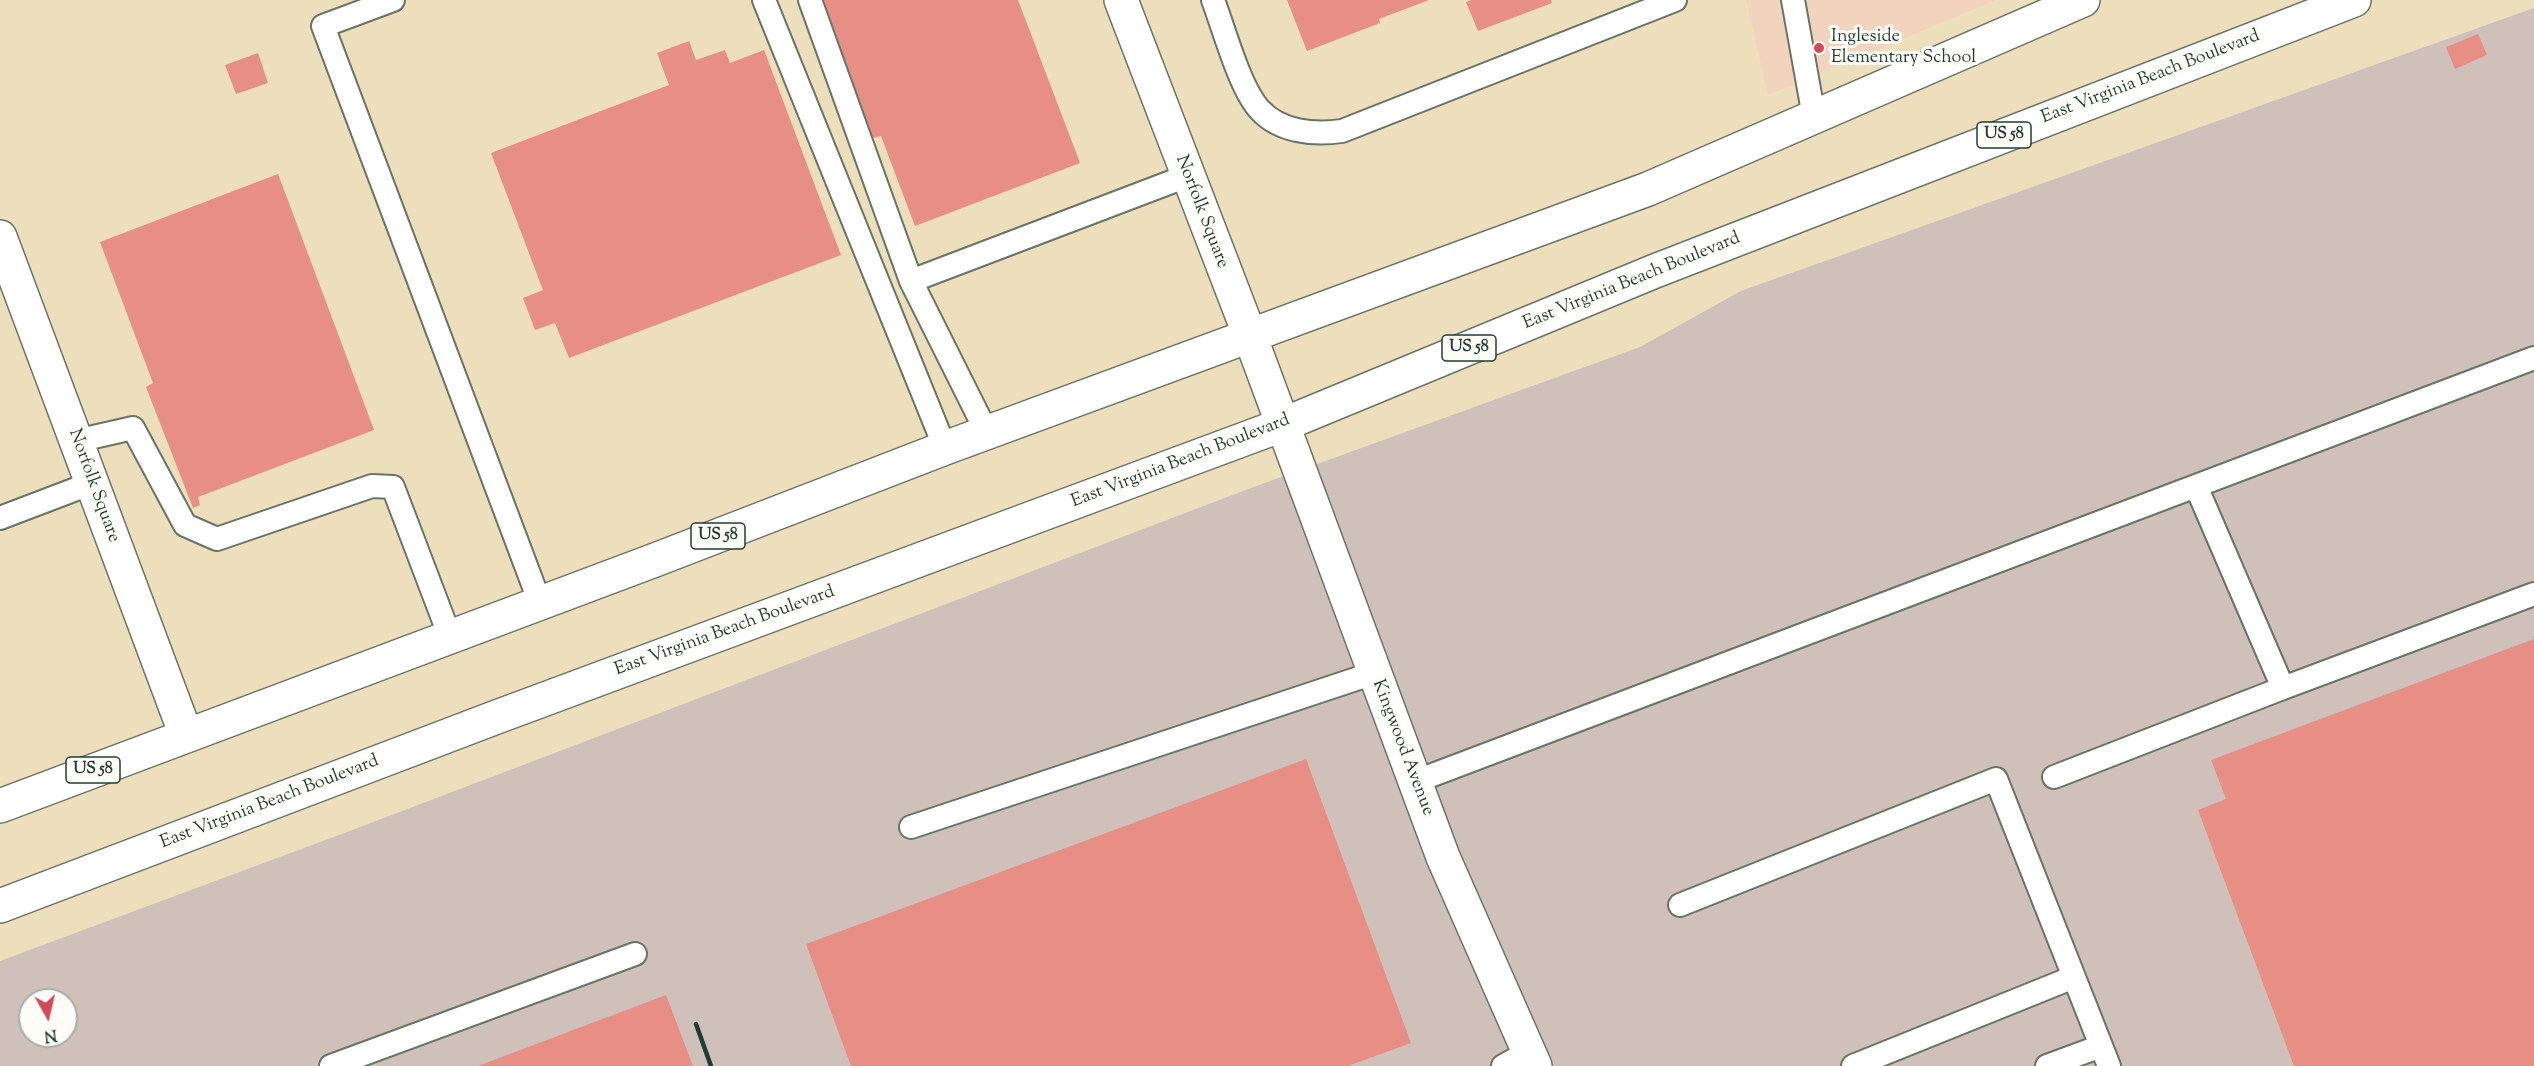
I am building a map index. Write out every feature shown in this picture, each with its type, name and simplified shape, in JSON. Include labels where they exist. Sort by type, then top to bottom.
[{"type":"main road","name":"Norfolk Square","points":[[1121,0],[1282,425]]},
{"type":"main road","name":"US 58","points":[[0,806],[945,448],[1648,189],[2083,0]]},
{"type":"main road","name":"East Virginia Beach Boulevard","points":[[0,906],[494,718],[1282,425],[1655,271],[2354,0]]},
{"type":"main road","name":"Norfolk Square","points":[[0,237],[186,735]]},
{"type":"main road","name":"Kingwood Avenue","points":[[1282,425],[1414,782],[1522,1061]]},
{"type":"lane","points":[[393,0],[323,26],[540,603]]},
{"type":"lane","points":[[764,0],[945,448]]},
{"type":"lane","points":[[810,0],[911,281],[987,433]]},
{"type":"lane","points":[[1213,0],[1245,87],[1260,110],[1279,125],[1305,132],[1326,133],[1342,131],[1675,0]]},
{"type":"lane","points":[[1793,0],[1814,117]]},
{"type":"lane","points":[[911,281],[1187,176]]},
{"type":"lane","points":[[1414,782],[2534,358]]},
{"type":"lane","points":[[76,441],[133,428],[185,525],[217,539],[372,486],[393,487],[450,637]]},
{"type":"lane","points":[[0,518],[92,483]]},
{"type":"lane","points":[[2196,486],[2283,688]]},
{"type":"lane","points":[[2054,777],[2534,594]]},
{"type":"lane","points":[[911,827],[1374,673]]},
{"type":"lane","points":[[1680,905],[1996,780],[2105,1056],[2047,1066]]},
{"type":"lane","points":[[331,1066],[634,954]]},
{"type":"lane","points":[[1853,1066],[2074,977]]},
{"type":"shaded area","name":"Ingleside Elementary School","points":[[1746,0],[1996,0],[1768,95]]},
{"type":"shaded area","points":[[2534,8],[2534,1066],[0,1066],[0,961],[347,832],[1251,488],[1640,347],[1741,291]]},
{"type":"building","points":[[821,0],[1018,0],[1080,163],[915,226],[881,136],[873,138]]},
{"type":"building","points":[[1287,0],[1429,0],[1379,19],[1380,23],[1307,51]]},
{"type":"building","points":[[1471,0],[1551,0],[1552,3],[1478,31],[1466,2]]},
{"type":"building","points":[[2478,34],[2487,55],[2455,69],[2446,47]]},
{"type":"building","points":[[689,41],[696,60],[725,50],[730,63],[764,50],[841,255],[569,358],[555,323],[535,330],[523,298],[543,290],[491,153],[669,85],[657,53]]},
{"type":"building","points":[[258,53],[268,83],[236,94],[225,65]]},
{"type":"building","points":[[278,174],[374,430],[198,497],[200,505],[193,508],[146,387],[153,383],[100,242]]},
{"type":"building","points":[[2534,639],[2534,1066],[2294,1066],[2198,810],[2226,799],[2211,760]]},
{"type":"building","points":[[1306,759],[1411,1043],[1348,1066],[851,1066],[806,944]]},
{"type":"building","points":[[666,995],[693,1066],[478,1066]]},
{"type":"railway","points":[[696,1024],[711,1066]]},
{"type":"place","name":"Ingleside Elementary School","points":[[1819,48]]}]
